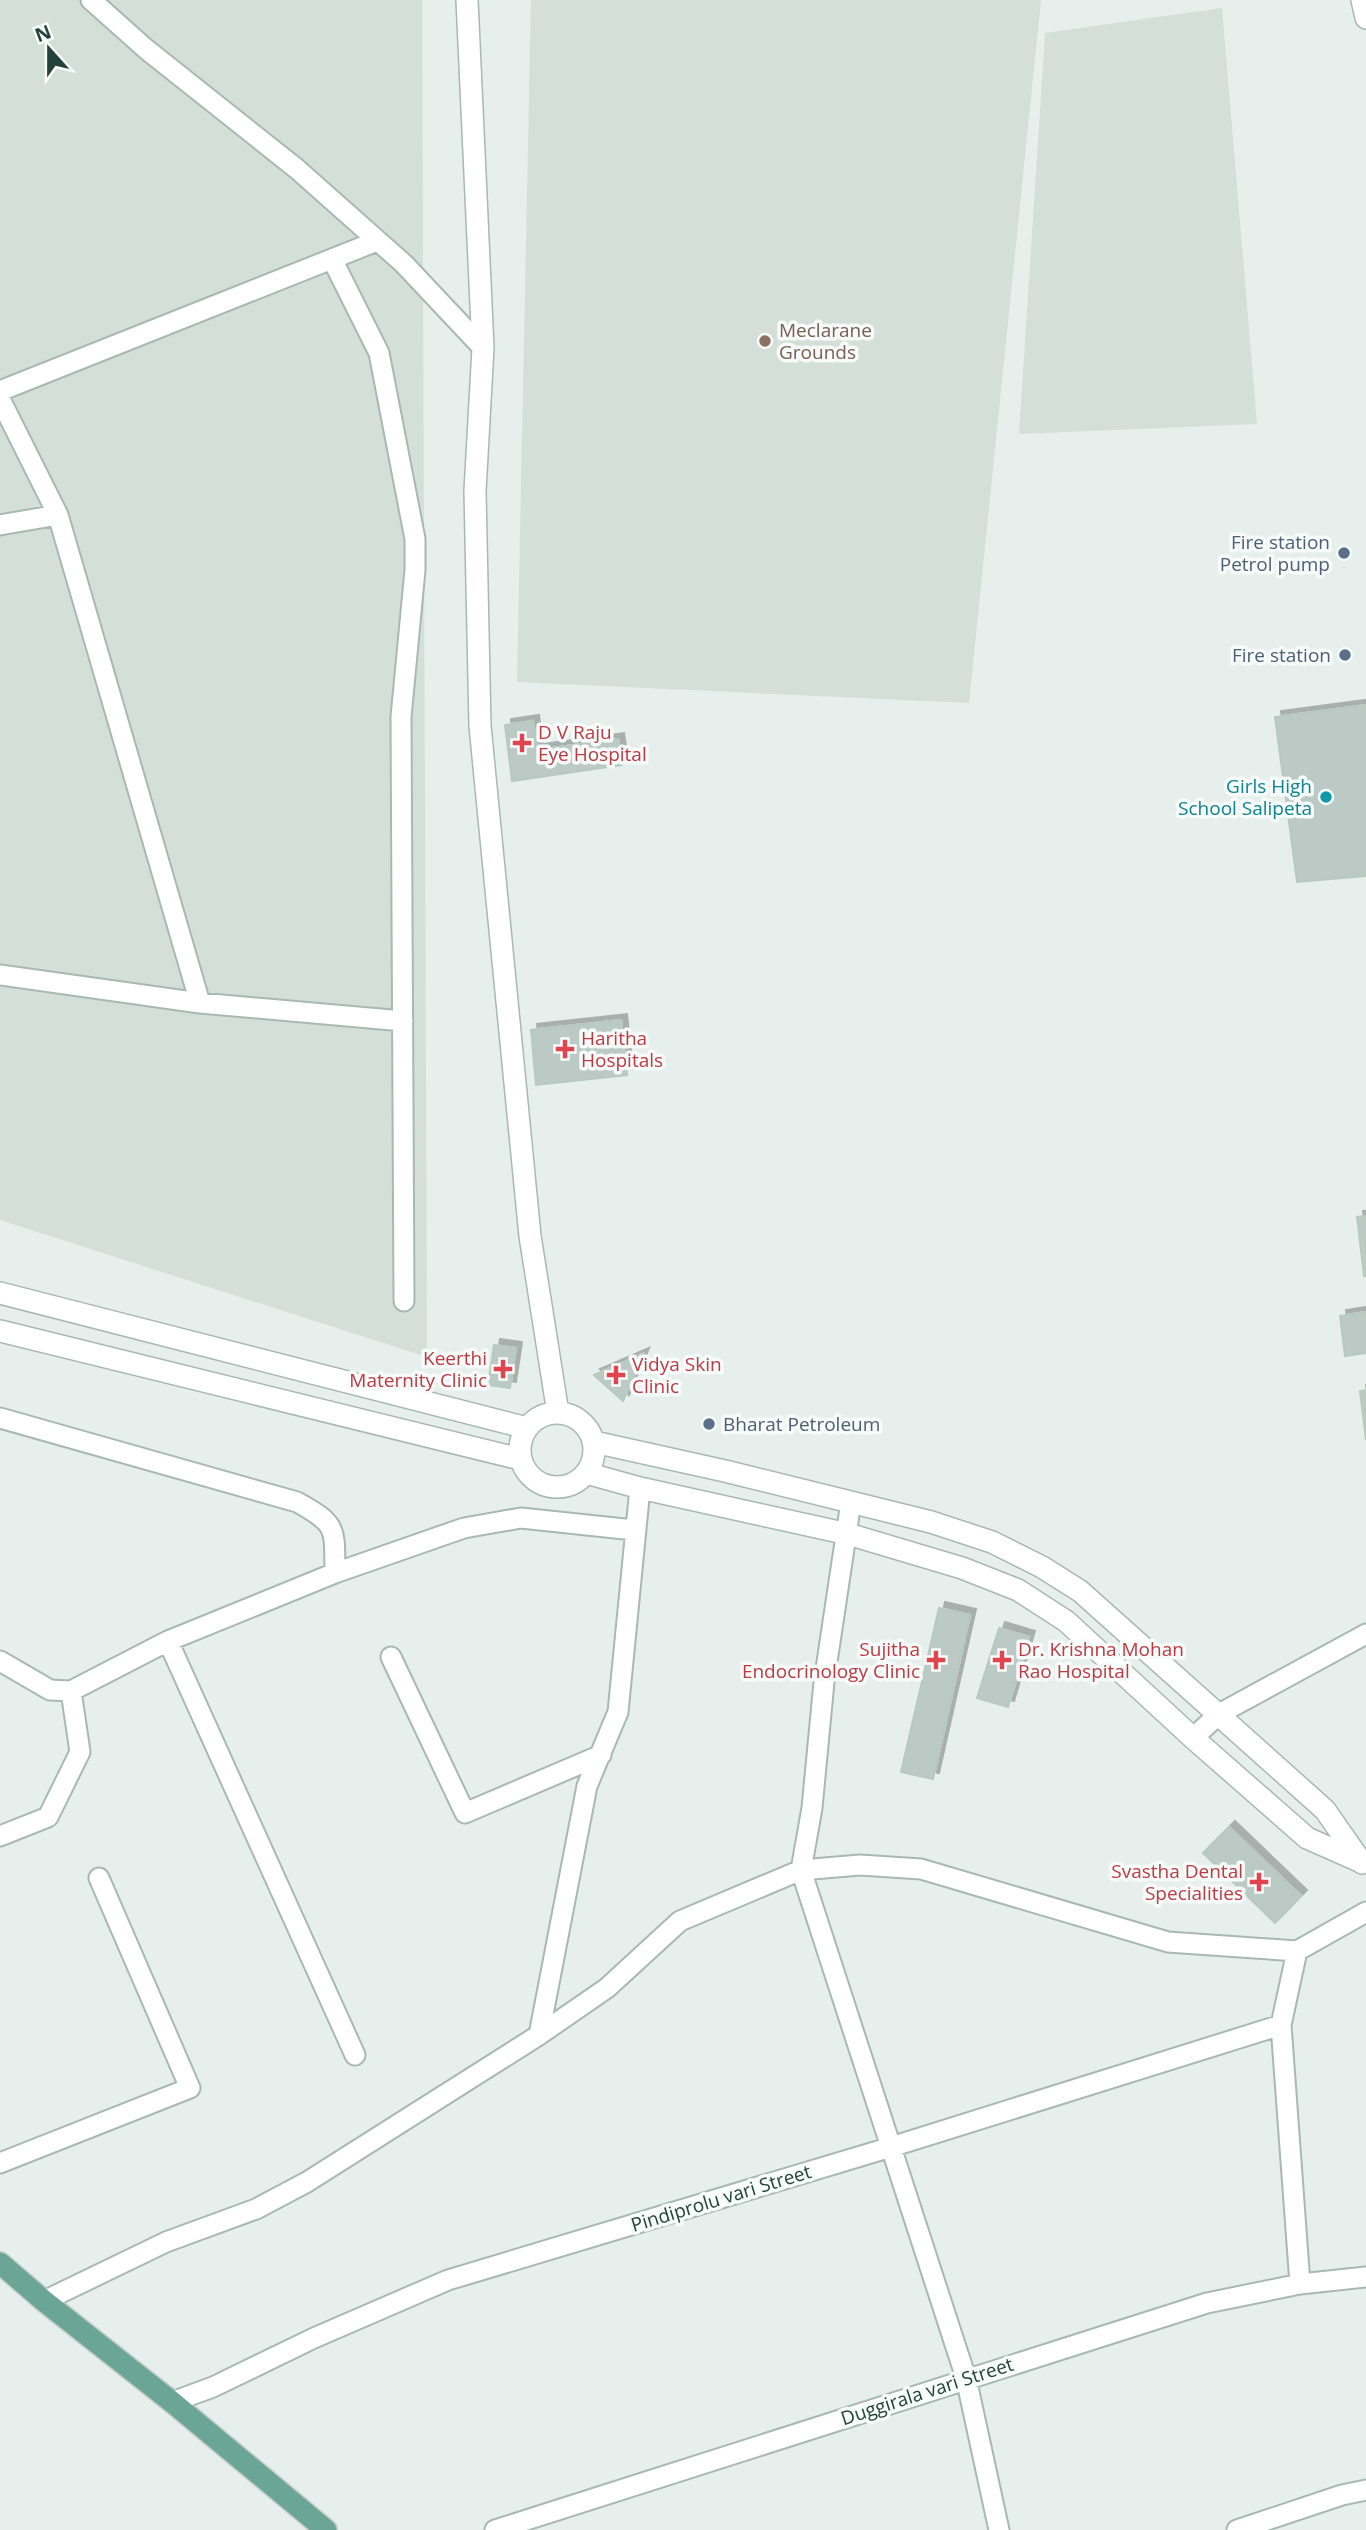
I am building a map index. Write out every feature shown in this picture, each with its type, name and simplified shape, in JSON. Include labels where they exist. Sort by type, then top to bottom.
[{"type":"main road","points":[[0,2263],[326,2530]]},
{"type":"street","points":[[91,0],[146,49],[296,169],[404,264],[483,348]]},
{"type":"street","points":[[467,0],[483,348],[475,491],[480,726],[530,1236],[558,1413]]},
{"type":"street","points":[[1362,0],[1366,18]]},
{"type":"street","points":[[0,391],[377,241]]},
{"type":"street","points":[[332,259],[379,353],[415,539],[415,570],[401,717],[404,1301]]},
{"type":"street","points":[[0,399],[58,515],[200,1003]]},
{"type":"street","points":[[0,525],[58,515]]},
{"type":"street","points":[[0,975],[200,1003],[403,1021]]},
{"type":"street","points":[[0,1293],[527,1428]]},
{"type":"street","points":[[0,1331],[520,1460]]},
{"type":"street","points":[[558,1413],[574,1417],[587,1428],[594,1442],[593,1459],[586,1474],[573,1484],[557,1488],[541,1484],[534,1479],[520,1460],[520,1443],[527,1428],[541,1417],[558,1413]]},
{"type":"street","points":[[0,1418],[297,1502],[322,1516],[334,1533],[335,1573]]},
{"type":"street","points":[[594,1442],[930,1522],[992,1542],[1042,1567],[1080,1591],[1325,1810],[1364,1864]]},
{"type":"street","points":[[586,1474],[848,1534],[962,1568],[1018,1590],[1066,1620],[1193,1738],[1307,1838],[1364,1864]]},
{"type":"street","points":[[539,2035],[587,1786],[618,1712],[640,1488]]},
{"type":"street","points":[[851,1502],[824,1682],[812,1808],[801,1870],[966,2378],[999,2530]]},
{"type":"street","points":[[0,1661],[50,1690],[71,1691],[168,1641],[335,1573],[464,1528],[521,1518],[634,1530]]},
{"type":"street","points":[[1193,1738],[1219,1714],[1366,1634]]},
{"type":"street","points":[[168,1641],[355,2055]]},
{"type":"street","points":[[391,1657],[465,1813],[601,1755]]},
{"type":"street","points":[[0,1836],[48,1817],[75,1763],[80,1752],[71,1691]]},
{"type":"street","points":[[44,2301],[166,2242],[256,2209],[307,2182],[539,2035],[607,1988],[680,1921],[801,1870],[860,1865],[921,1869],[1168,1942],[1297,1951],[1366,1912]]},
{"type":"street","points":[[0,2163],[190,2088],[99,1878]]},
{"type":"street","points":[[1297,1951],[1281,2025],[1300,2284]]},
{"type":"street","name":"Pindiprolu vari Street","points":[[172,2402],[213,2387],[314,2338],[448,2280],[891,2147],[1281,2025]]},
{"type":"street","name":"Duggirala vari Street","points":[[495,2530],[1207,2303],[1300,2284],[1366,2277]]},
{"type":"street","points":[[1237,2530],[1342,2495],[1366,2490]]},
{"type":"shaded area","points":[[0,0],[422,0],[427,1357],[0,1220]]},
{"type":"shaded area","name":"Meclarane Grounds","points":[[531,0],[1041,0],[969,703],[517,682]]},
{"type":"shaded area","points":[[1222,8],[1257,424],[1019,434],[1045,33]]},
{"type":"building","name":"Girls High School Salipeta","points":[[1366,705],[1366,876],[1297,882],[1275,717]]},
{"type":"building","points":[[533,721],[537,750],[618,739],[622,765],[512,781],[505,725]]},
{"type":"building","points":[[621,1020],[627,1075],[536,1085],[531,1030]]},
{"type":"building","points":[[1366,1216],[1366,1276],[1364,1276],[1357,1217]]},
{"type":"building","points":[[1366,1312],[1366,1353],[1345,1356],[1340,1316]]},
{"type":"building","points":[[494,1345],[516,1348],[510,1388],[488,1385]]},
{"type":"building","points":[[643,1354],[623,1401],[594,1375]]},
{"type":"building","points":[[1366,1390],[1366,1440],[1360,1391]]},
{"type":"building","points":[[939,1608],[970,1615],[933,1779],[901,1772]]},
{"type":"building","points":[[999,1628],[1029,1637],[1008,1707],[977,1698]]},
{"type":"building","points":[[1229,1827],[1301,1896],[1275,1923],[1203,1853]]},
{"type":"place","name":"Meclarane Grounds","points":[[765,341]]},
{"type":"place","name":"Fire station Petrol pump","points":[[1344,553]]},
{"type":"place","name":"Fire station","points":[[1345,655]]},
{"type":"place","name":"D V Raju Eye Hospital","points":[[522,743]]},
{"type":"place","name":"Girls High School Salipeta","points":[[1326,797]]},
{"type":"place","name":"Haritha Hospitals","points":[[565,1049]]},
{"type":"place","name":"Keerthi Maternity Clinic","points":[[503,1369]]},
{"type":"place","name":"Vidya Skin Clinic","points":[[616,1375]]},
{"type":"place","name":"Bharat Petroleum","points":[[709,1424]]},
{"type":"place","name":"Sujitha Endocrinology Clinic","points":[[936,1660]]},
{"type":"place","name":"Dr. Krishna Mohan Rao Hospital","points":[[1002,1660]]},
{"type":"place","name":"Svastha Dental Specialities","points":[[1259,1882]]}]
